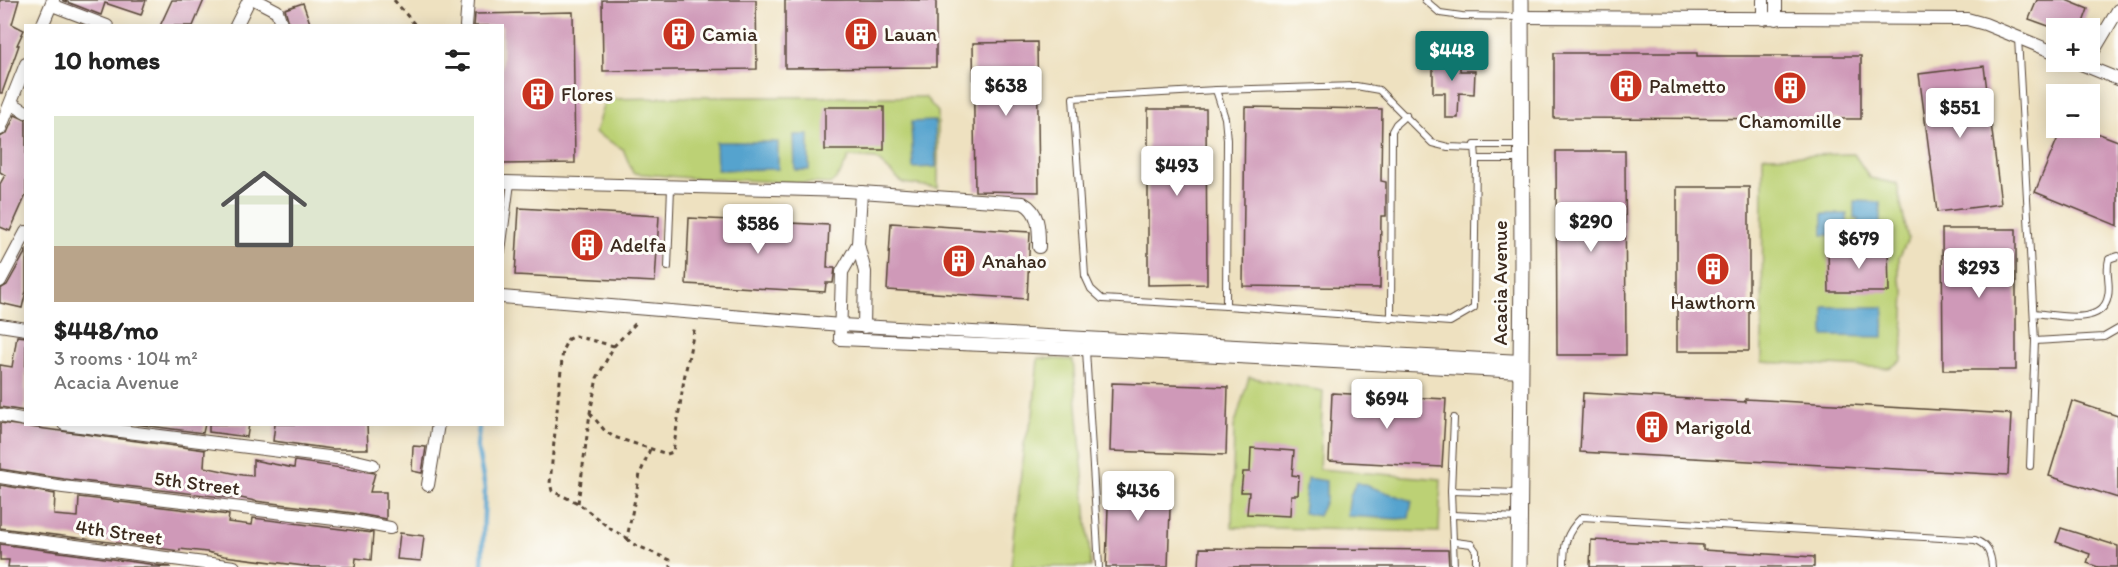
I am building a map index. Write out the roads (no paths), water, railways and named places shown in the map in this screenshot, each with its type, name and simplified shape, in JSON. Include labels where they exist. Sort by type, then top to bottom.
[{"type":"street","points":[[237,24],[249,0]]},
{"type":"street","points":[[256,0],[277,11],[281,24]]},
{"type":"street","points":[[466,24],[468,0]]},
{"type":"street","name":"Acacia Avenue","points":[[1519,567],[1521,0]]},
{"type":"street","points":[[1763,0],[1763,19]]},
{"type":"street","points":[[1776,0],[1776,19]]},
{"type":"street","points":[[2111,0],[2118,4]]},
{"type":"street","points":[[43,24],[53,2],[102,24]]},
{"type":"street","points":[[2100,38],[2118,10]]},
{"type":"street","points":[[1521,17],[1967,19],[2046,49]]},
{"type":"street","points":[[2100,68],[2118,77]]},
{"type":"street","points":[[0,129],[24,69]]},
{"type":"street","points":[[11,103],[24,111]]},
{"type":"street","points":[[508,182],[861,192],[1023,203],[1029,206],[1035,214],[1039,247]]},
{"type":"street","points":[[861,192],[858,244],[865,272],[864,327]]},
{"type":"street","points":[[0,281],[24,236]]},
{"type":"street","points":[[858,244],[842,272],[840,339],[1086,343]]},
{"type":"street","points":[[504,297],[1086,343],[1521,367]]},
{"type":"street","points":[[0,326],[24,329]]},
{"type":"street","points":[[0,415],[24,420]]},
{"type":"street","points":[[80,426],[372,465]]},
{"type":"street","points":[[428,485],[438,426]]},
{"type":"street","name":"5th Street","points":[[0,477],[63,487],[352,521],[390,528]]},
{"type":"street","name":"4th Street","points":[[0,536],[234,567]]},
{"type":"lane","points":[[1425,0],[1440,13],[1521,17]]},
{"type":"lane","points":[[2018,37],[2035,341],[2030,466]]},
{"type":"lane","points":[[1475,146],[1474,308],[1450,322],[1102,299],[1091,289],[1085,276],[1073,98],[1216,90],[1356,86],[1379,90],[1432,143],[1448,147],[1475,146],[1521,152]]},
{"type":"lane","points":[[1216,90],[1225,118],[1227,140],[1226,306]]},
{"type":"lane","points":[[1391,319],[1392,131],[1406,115]]},
{"type":"lane","points":[[1476,159],[1521,152]]},
{"type":"lane","points":[[504,228],[508,182]]},
{"type":"lane","points":[[668,267],[670,187]]},
{"type":"lane","points":[[2034,314],[2082,317],[2097,313],[2109,296],[2106,270],[2108,264],[2112,257],[2118,256]]},
{"type":"lane","points":[[2035,341],[2104,337],[2118,329]]},
{"type":"lane","points":[[1086,343],[1099,567]]},
{"type":"lane","points":[[1454,418],[1451,491],[1455,542],[1454,567]]},
{"type":"lane","points":[[1451,491],[1520,493]]},
{"type":"lane","points":[[1452,515],[1519,518]]},
{"type":"lane","points":[[1564,567],[1564,546],[1570,529],[1582,517],[1975,540],[1986,546],[1992,567]]},
{"type":"lane","points":[[1455,542],[1471,544],[1476,551],[1476,567]]},
{"type":"water","points":[[935,121],[936,167],[913,168],[911,122]]},
{"type":"water","points":[[794,135],[809,135],[809,170],[795,170]]},
{"type":"water","points":[[716,142],[778,142],[778,169],[717,170]]},
{"type":"water","points":[[1854,201],[1880,202],[1880,239],[1858,239],[1858,219],[1854,219]]},
{"type":"water","points":[[1823,214],[1847,214],[1847,235],[1823,235]]},
{"type":"water","points":[[1824,307],[1884,307],[1883,337],[1824,336]]},
{"type":"water","points":[[1307,478],[1326,481],[1326,499],[1318,516],[1303,513]]},
{"type":"water","points":[[1356,482],[1412,501],[1409,518],[1347,516],[1350,496]]},
{"type":"waterway","points":[[479,428],[477,446],[485,488],[482,567]]},
{"type":"place","name":"Camia","points":[[679,34]]},
{"type":"place","name":"Lauan","points":[[861,34]]},
{"type":"place","name":"Palmetto","points":[[1626,86]]},
{"type":"place","name":"Chamomille","points":[[1790,88]]},
{"type":"place","name":"Flores","points":[[538,94]]},
{"type":"place","name":"Adelfa","points":[[587,245]]},
{"type":"place","name":"Anahao","points":[[959,261]]},
{"type":"place","name":"Hawthorn","points":[[1713,269]]},
{"type":"place","name":"Marigold","points":[[1652,427]]}]
